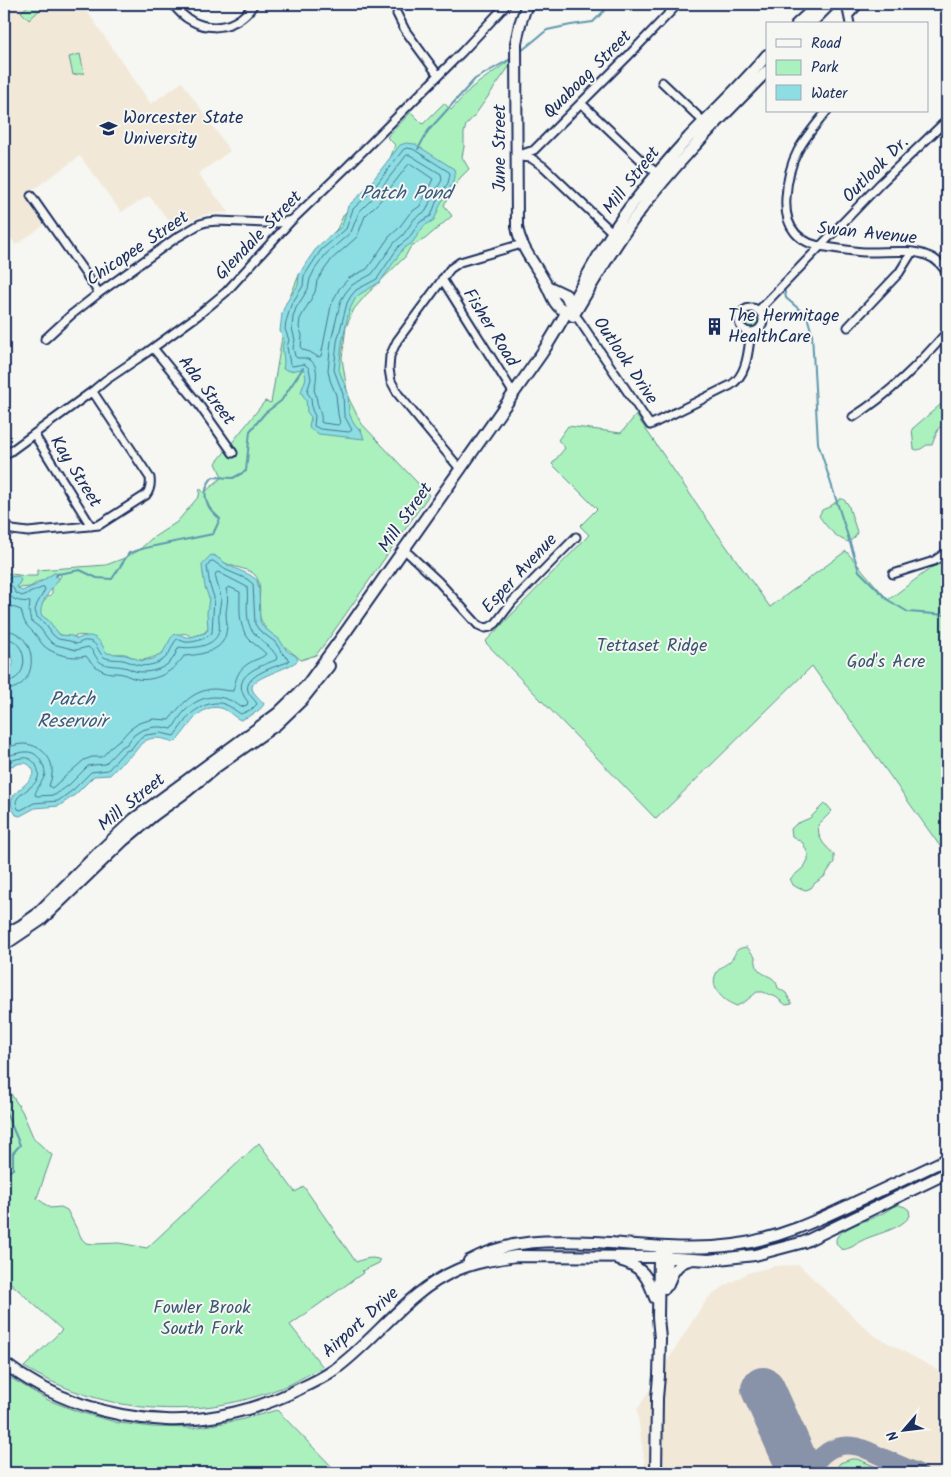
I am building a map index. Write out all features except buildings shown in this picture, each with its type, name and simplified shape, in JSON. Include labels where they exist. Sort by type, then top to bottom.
[{"type":"main road","name":"June Street","points":[[527,4],[516,43],[518,233],[522,244],[547,286],[566,295],[571,311]]},
{"type":"main road","points":[[799,22],[819,4]]},
{"type":"main road","points":[[812,22],[830,4]]},
{"type":"main road","name":"Mill Street","points":[[4,934],[22,925],[40,911],[98,852],[134,819],[249,739],[277,724],[307,695],[409,554],[539,368],[613,233],[657,173],[766,56]]},
{"type":"main road","name":"Mill Street","points":[[4,945],[42,920],[124,840],[216,767],[307,685],[461,470],[638,213],[686,155],[766,72]]},
{"type":"main road","points":[[663,1247],[734,1245],[784,1234],[807,1225],[947,1158]]},
{"type":"main road","points":[[663,1257],[709,1260],[734,1258],[755,1255],[804,1242],[947,1173]]},
{"type":"main road","name":"Airport Drive","points":[[4,1363],[40,1387],[106,1412],[138,1418],[167,1420],[210,1417],[278,1399],[332,1371],[358,1350],[424,1289],[471,1260],[487,1253],[521,1243],[538,1241],[663,1247],[664,1298],[656,1407],[656,1473]]},
{"type":"main road","name":"Airport Drive","points":[[454,1272],[498,1259],[516,1256],[663,1257]]},
{"type":"main road","name":"Airport Drive","points":[[594,1256],[630,1263],[639,1268],[645,1275],[651,1284],[656,1299],[660,1339]]},
{"type":"main road","name":"Airport Drive","points":[[658,1317],[663,1257]]},
{"type":"main road","points":[[664,1298],[671,1275],[675,1269],[684,1261],[692,1259]]},
{"type":"street","points":[[173,4],[193,22],[204,26],[216,27],[237,21],[254,4]]},
{"type":"street","name":"Glendale Street","points":[[4,456],[93,392],[106,380],[197,316],[226,292],[292,220],[347,167],[507,4]]},
{"type":"street","points":[[846,4],[850,22]]},
{"type":"street","points":[[849,15],[859,4]]},
{"type":"street","name":"Quaboag Street","points":[[516,156],[534,150],[675,6]]},
{"type":"street","points":[[396,14],[405,30],[438,75]]},
{"type":"street","points":[[662,82],[704,122]]},
{"type":"street","points":[[581,103],[657,173]]},
{"type":"street","name":"Swan Avenue","points":[[826,112],[800,145],[790,171],[785,204],[788,221],[796,235],[809,244],[820,247],[863,252],[912,252],[922,254],[940,263],[947,273]]},
{"type":"street","points":[[759,310],[880,184],[947,120]]},
{"type":"street","points":[[516,156],[531,158],[544,166],[613,233]]},
{"type":"street","points":[[31,196],[99,293]]},
{"type":"street","name":"Chicopee Street","points":[[44,339],[99,293],[176,238],[207,222],[278,223],[292,220]]},
{"type":"street","points":[[461,470],[398,394],[391,381],[389,372],[390,356],[397,340],[450,268],[460,262],[522,244]]},
{"type":"street","points":[[848,327],[899,273],[912,252]]},
{"type":"street","name":"Fisher Road","points":[[442,279],[514,394]]},
{"type":"street","points":[[751,307],[759,310],[764,318],[763,324],[758,330],[751,332],[746,331],[739,321],[744,310],[751,307]]},
{"type":"street","name":"Outlook Drive","points":[[571,311],[650,425],[731,385],[738,379],[744,369],[751,332]]},
{"type":"street","points":[[854,418],[901,381],[926,357],[947,332]]},
{"type":"street","name":"Ada Street","points":[[153,348],[197,402],[233,453]]},
{"type":"street","points":[[4,525],[12,530],[28,532],[99,525],[146,495],[150,487],[150,478],[93,392]]},
{"type":"street","name":"Kay Street","points":[[34,434],[91,526]]},
{"type":"street","name":"Esper Avenue","points":[[409,554],[438,581],[478,625],[490,628],[512,602],[576,537]]},
{"type":"street","points":[[892,574],[934,560],[947,552]]},
{"type":"shaded area","name":"Worcester State University","points":[[4,4],[82,4],[151,104],[182,82],[230,151],[198,174],[229,212],[207,214],[186,222],[176,229],[149,196],[121,212],[80,156],[24,196],[44,225],[16,245],[4,229]]},
{"type":"shaded area","points":[[799,1265],[872,1334],[947,1375],[947,1473],[646,1473],[637,1410],[708,1298],[748,1273],[775,1266]]},
{"type":"green space","points":[[30,4],[46,4],[29,20],[21,12]]},
{"type":"green space","points":[[80,54],[84,73],[73,75],[69,57]]},
{"type":"green space","points":[[510,60],[511,64],[466,125],[462,157],[469,169],[460,178],[444,205],[452,216],[425,239],[411,246],[405,257],[354,309],[346,327],[342,358],[348,397],[361,423],[429,495],[316,655],[301,660],[273,637],[264,626],[259,615],[260,591],[255,575],[247,570],[226,563],[214,555],[209,558],[203,573],[209,595],[210,626],[204,633],[192,637],[187,634],[178,635],[166,650],[156,656],[142,660],[125,654],[109,655],[86,636],[66,637],[54,630],[42,617],[40,609],[43,602],[52,593],[52,586],[61,576],[59,573],[49,576],[30,587],[20,588],[4,584],[4,573],[37,576],[37,570],[106,565],[122,559],[138,551],[151,539],[177,522],[199,496],[200,488],[204,493],[222,477],[216,463],[265,401],[271,403],[286,313],[284,311],[299,275],[337,229],[344,214],[361,197],[390,159],[395,145],[387,137],[411,112],[423,124],[444,103],[451,110],[471,88]]},
{"type":"green space","points":[[751,311],[757,313],[759,319],[757,325],[751,327],[745,325],[743,319],[745,313]]},
{"type":"green space","points":[[947,399],[947,421],[938,429],[932,445],[927,445],[919,450],[914,449],[912,429]]},
{"type":"green space","name":"Tettaset Ridge","points":[[636,415],[770,607],[846,551],[888,600],[947,556],[947,856],[812,666],[656,819],[485,642],[589,535],[580,526],[597,509],[552,464],[565,448],[558,440],[568,426],[621,433]]},
{"type":"green space","points":[[843,499],[848,504],[857,532],[855,537],[849,542],[836,535],[819,516],[822,510]]},
{"type":"green space","points":[[824,804],[832,811],[818,825],[819,835],[823,843],[834,855],[834,862],[824,877],[811,888],[806,890],[798,888],[793,885],[790,879],[804,867],[808,860],[808,854],[803,843],[792,836],[791,829],[796,824],[810,818]]},
{"type":"green space","points":[[747,947],[755,957],[758,969],[775,980],[778,988],[786,993],[792,1004],[786,1005],[776,997],[763,992],[757,992],[737,1006],[719,994],[714,984],[717,972],[730,961],[737,950]]},
{"type":"green space","name":"Fowler Brook South Fork","points":[[4,1083],[22,1111],[34,1139],[52,1155],[37,1198],[50,1208],[61,1207],[67,1210],[86,1243],[119,1243],[147,1248],[259,1143],[295,1192],[304,1187],[356,1262],[371,1258],[380,1260],[379,1263],[362,1271],[363,1273],[290,1325],[323,1367],[286,1386],[236,1402],[174,1409],[112,1402],[82,1394],[52,1382],[24,1367],[62,1330],[4,1277]]},
{"type":"green space","points":[[899,1205],[909,1210],[910,1216],[900,1225],[865,1239],[847,1249],[841,1249],[837,1245],[837,1237],[846,1229]]},
{"type":"green space","points":[[4,1374],[48,1400],[79,1412],[119,1423],[153,1427],[193,1428],[240,1420],[277,1410],[338,1473],[4,1473]]},
{"type":"green space","points":[[857,1459],[891,1473],[833,1473],[840,1463]]},
{"type":"water","name":"Patch Pond","points":[[406,143],[415,144],[454,169],[455,173],[452,184],[434,220],[424,226],[412,243],[403,249],[380,282],[355,299],[349,311],[342,343],[339,370],[348,393],[349,413],[354,424],[361,430],[364,439],[319,434],[310,429],[311,417],[307,412],[306,400],[301,392],[306,378],[304,370],[290,371],[283,369],[284,340],[280,331],[282,313],[298,285],[299,275],[318,246],[342,226],[348,206],[366,189],[400,145]]},
{"type":"water","name":"Patch Reservoir","points":[[211,555],[257,580],[260,621],[263,627],[279,639],[287,651],[296,656],[298,660],[253,684],[252,688],[255,694],[264,704],[254,714],[241,720],[221,708],[213,707],[206,709],[195,718],[176,741],[157,738],[149,739],[141,744],[110,775],[94,776],[76,794],[59,806],[35,808],[20,816],[16,815],[12,807],[13,796],[26,784],[34,772],[28,764],[24,763],[4,767],[4,671],[12,667],[13,661],[4,647],[4,584],[10,577],[18,576],[21,580],[17,587],[22,591],[56,573],[59,579],[42,605],[41,615],[48,620],[60,635],[72,636],[77,639],[92,636],[98,639],[107,653],[126,655],[142,661],[153,659],[162,654],[175,634],[191,637],[205,633],[208,630],[207,613],[209,598],[205,587],[202,566]]},
{"type":"waterway","points":[[520,52],[547,30],[593,22],[611,4]]},
{"type":"waterway","points":[[418,149],[428,131],[475,79],[512,58]]},
{"type":"waterway","points":[[784,288],[786,298],[807,316],[812,334],[818,443],[859,571],[888,600],[908,612],[947,615]]},
{"type":"waterway","points":[[56,576],[80,570],[97,578],[112,579],[129,553],[213,534],[220,519],[207,503],[206,491],[208,484],[213,477],[233,478],[246,471],[250,431],[265,413],[281,401],[303,368]]},
{"type":"waterway","points":[[944,834],[947,814]]},
{"type":"waterway","points":[[4,1108],[20,1145],[13,1153],[13,1169],[4,1175]]},
{"type":"taxiway","points":[[811,1473],[822,1456],[833,1448],[840,1446],[864,1449],[919,1473]]},
{"type":"runway","points":[[763,1389],[801,1473]]},
{"type":"place","name":"Worcester State University","points":[[109,128]]},
{"type":"place","name":"The Hermitage HealthCare","points":[[714,326]]},
{"type":"park label","name":"God's Acre","points":[[886,662]]}]
